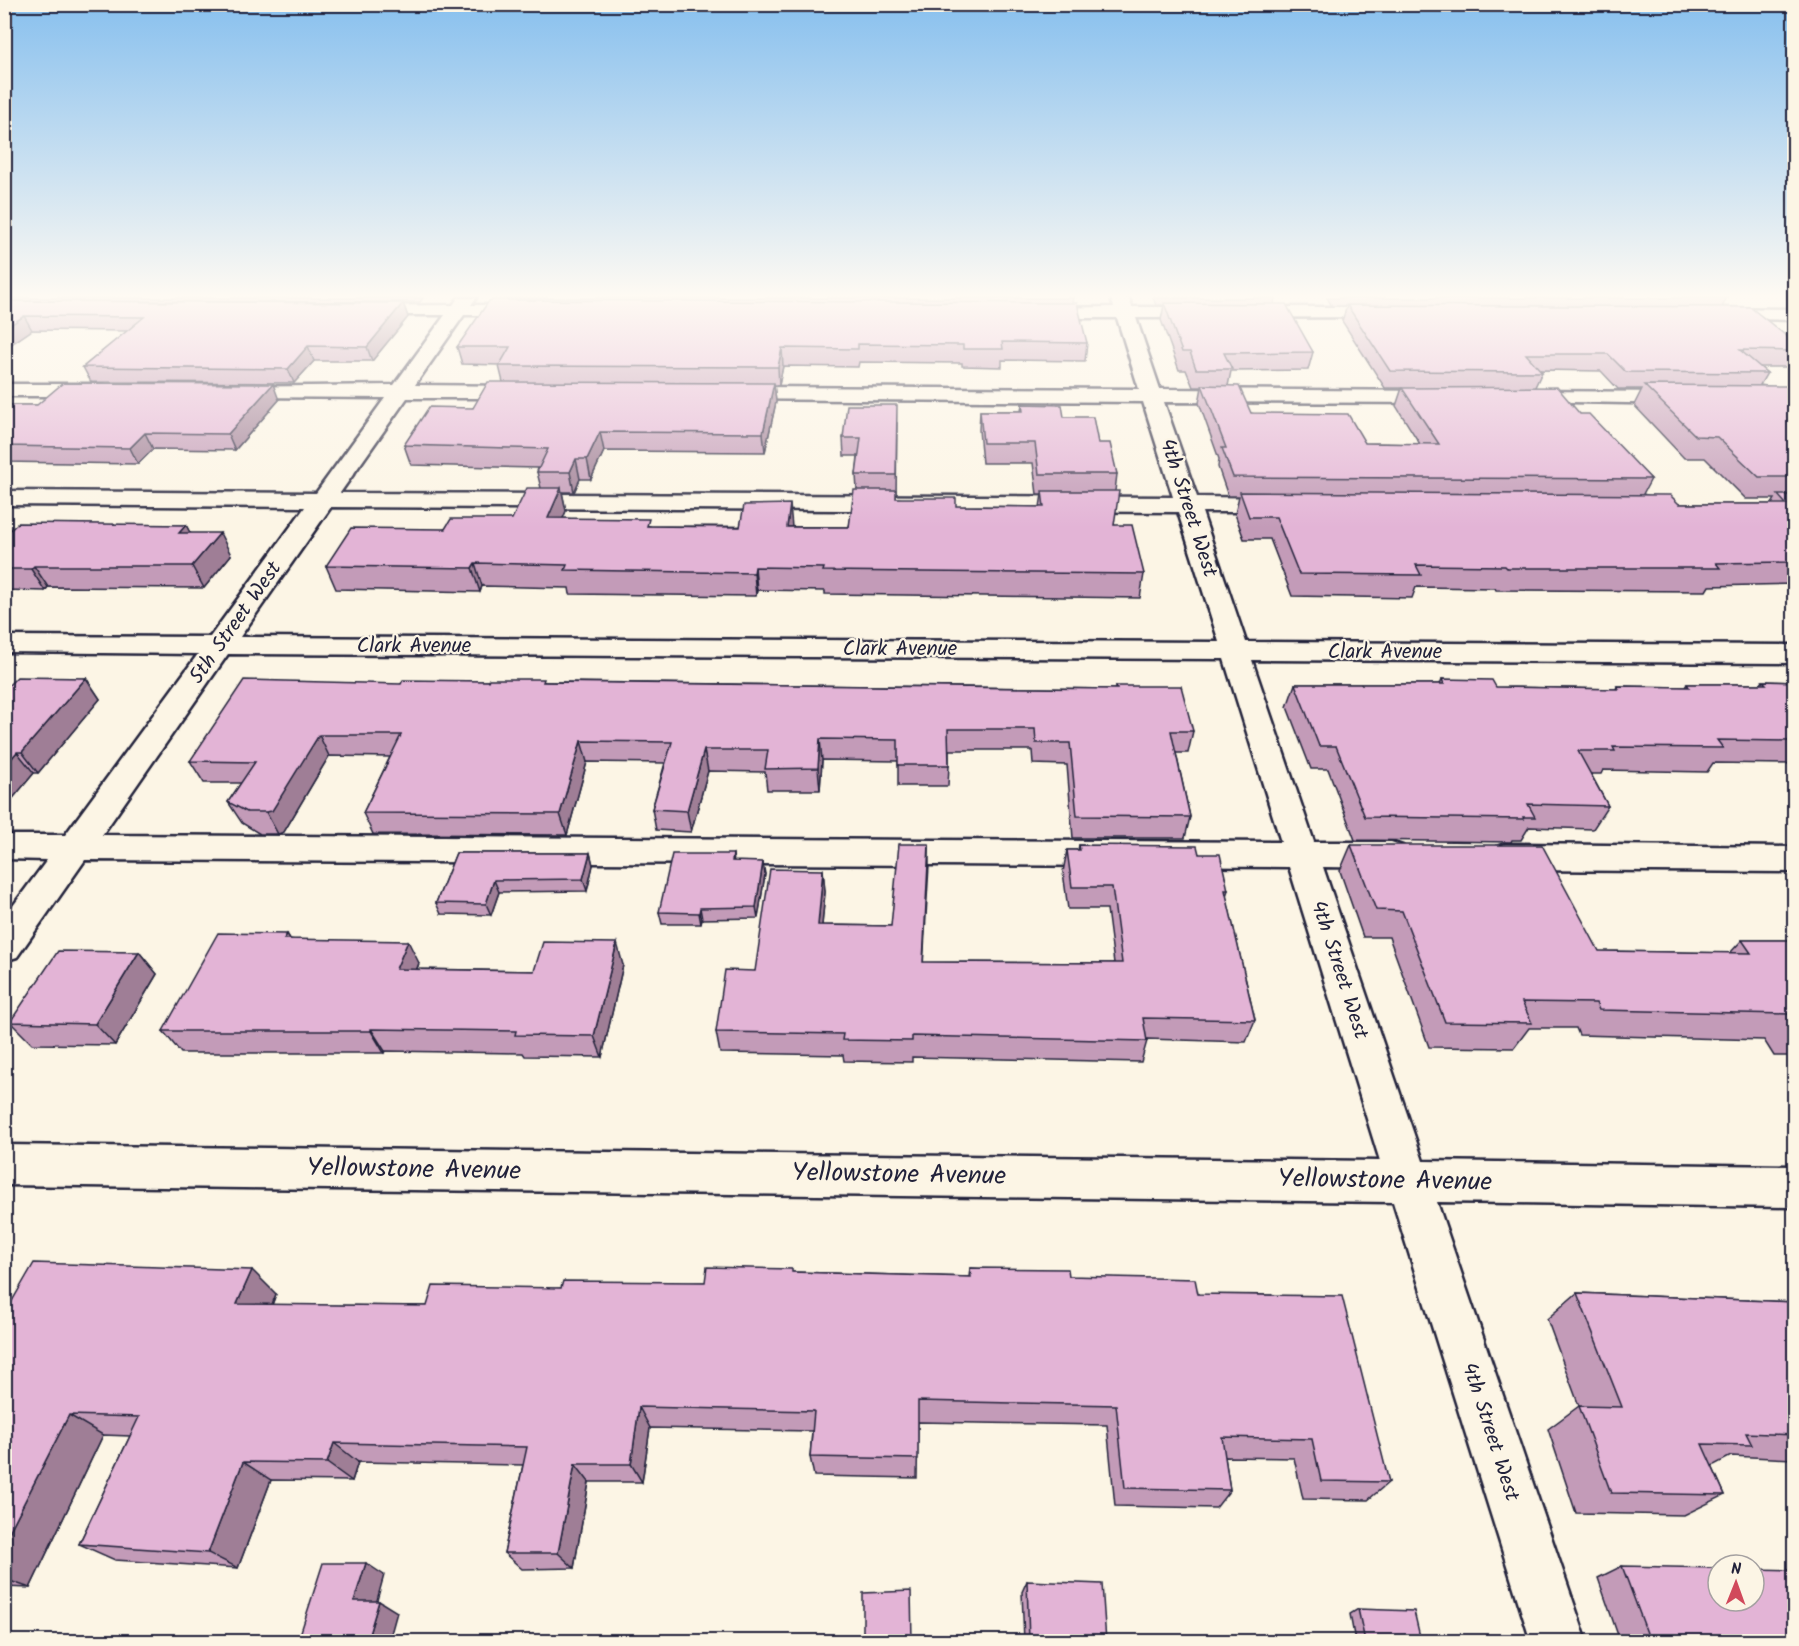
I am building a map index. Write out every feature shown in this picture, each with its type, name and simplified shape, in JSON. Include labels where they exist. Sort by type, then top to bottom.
[{"type":"street","name":"5th Street West","points":[[4,947],[412,375]]},
{"type":"street","name":"4th Street West","points":[[1145,375],[1558,1641]]},
{"type":"street","points":[[4,390],[124,390]]},
{"type":"street","points":[[208,391],[543,392]]},
{"type":"street","points":[[710,393],[1461,397]]},
{"type":"street","points":[[1497,397],[1699,398]]},
{"type":"street","points":[[4,498],[1306,505]]},
{"type":"street","name":"Clark Avenue","points":[[4,644],[1794,654]]},
{"type":"street","points":[[4,848],[1419,856]]},
{"type":"street","points":[[1478,856],[1794,860]]},
{"type":"street","name":"Yellowstone Avenue","points":[[4,1165],[1794,1186]]},
{"type":"building","points":[[488,382],[774,383],[763,433],[600,432],[587,459],[576,459],[570,472],[537,472],[548,449],[404,445],[429,407],[473,408]]},
{"type":"building","points":[[63,383],[273,384],[228,434],[145,433],[130,448],[4,446],[4,405],[37,405]]},
{"type":"building","points":[[1202,385],[1239,386],[1251,413],[1348,414],[1365,443],[1439,444],[1402,388],[1557,387],[1580,414],[1589,414],[1651,479],[1233,477],[1222,448],[1226,448]]},
{"type":"building","points":[[1644,385],[1789,386],[1794,390],[1794,477],[1759,477],[1717,437],[1696,436]]},
{"type":"building","points":[[1022,404],[1062,405],[1064,417],[1093,417],[1098,443],[1110,443],[1117,474],[1039,474],[1035,443],[983,443],[980,411],[1023,411]]},
{"type":"building","points":[[847,405],[897,405],[896,475],[856,475],[861,438],[843,438]]},
{"type":"building","points":[[527,488],[561,488],[548,518],[649,519],[647,526],[740,527],[744,505],[790,504],[787,527],[849,527],[854,490],[896,490],[896,498],[956,498],[956,506],[1044,507],[1042,491],[1119,491],[1114,525],[1132,525],[1144,574],[823,571],[824,568],[755,567],[754,573],[565,570],[567,565],[475,563],[472,568],[326,566],[351,528],[445,529],[451,519],[512,519]]},
{"type":"building","points":[[1240,492],[1670,495],[1679,504],[1786,504],[1778,495],[1794,495],[1794,562],[1716,563],[1720,568],[1507,568],[1505,566],[1416,565],[1421,575],[1299,574],[1276,517],[1249,517]]},
{"type":"building","points":[[18,523],[186,525],[179,533],[220,533],[192,566],[34,566],[31,569],[4,569],[4,536]]},
{"type":"building","points":[[17,677],[86,678],[22,752],[17,752],[4,767],[4,690]]},
{"type":"building","points":[[489,679],[544,679],[543,682],[1117,689],[1116,686],[1181,686],[1193,731],[1171,731],[1190,817],[1077,816],[1070,743],[1036,743],[1035,729],[948,729],[949,765],[898,765],[898,740],[820,739],[818,768],[765,769],[768,750],[704,750],[687,811],[652,809],[672,742],[581,741],[560,814],[363,813],[401,735],[319,735],[272,811],[266,812],[247,812],[228,802],[255,762],[190,761],[244,680],[401,684],[403,680],[488,681]]},
{"type":"building","points":[[1442,679],[1492,680],[1496,687],[1619,689],[1617,686],[1689,687],[1687,684],[1794,682],[1794,741],[1717,740],[1723,748],[1613,747],[1615,751],[1578,751],[1608,806],[1528,804],[1535,817],[1523,817],[1524,819],[1365,817],[1336,746],[1319,746],[1295,684],[1444,684]]},
{"type":"building","points":[[899,844],[929,844],[923,962],[1122,963],[1112,887],[1072,887],[1067,850],[1080,850],[1079,845],[1197,846],[1199,854],[1220,854],[1228,890],[1225,890],[1255,1020],[1143,1018],[1147,1041],[912,1036],[912,1041],[842,1040],[843,1034],[716,1032],[725,970],[755,971],[770,869],[823,870],[818,925],[891,926]]},
{"type":"building","points":[[1351,845],[1542,845],[1599,951],[1751,953],[1742,940],[1794,940],[1794,1022],[1790,1014],[1599,1010],[1596,1003],[1522,1002],[1532,1023],[1445,1022],[1402,911],[1376,910]]},
{"type":"building","points":[[456,853],[590,853],[583,879],[494,880],[486,904],[436,903]]},
{"type":"building","points":[[672,854],[733,854],[732,861],[763,862],[756,907],[700,908],[699,913],[659,912]]},
{"type":"building","points":[[218,933],[287,934],[284,939],[408,941],[396,969],[534,971],[543,942],[617,943],[594,1036],[515,1035],[516,1031],[371,1029],[371,1031],[163,1031]]},
{"type":"building","points":[[58,951],[139,952],[95,1024],[10,1022]]},
{"type":"building","points":[[34,1263],[252,1270],[237,1304],[427,1306],[433,1286],[561,1288],[563,1281],[705,1282],[707,1267],[971,1277],[970,1268],[1068,1269],[1069,1276],[1195,1279],[1198,1294],[1342,1296],[1389,1482],[1321,1481],[1312,1439],[1222,1437],[1230,1490],[1125,1488],[1116,1405],[918,1401],[918,1459],[810,1457],[814,1411],[639,1407],[631,1464],[575,1464],[558,1553],[504,1553],[527,1447],[334,1443],[327,1463],[243,1462],[208,1553],[79,1544],[139,1417],[69,1415],[4,1542],[4,1400],[10,1390],[4,1390],[4,1315]]},
{"type":"building","points":[[1577,1293],[1794,1302],[1794,1435],[1746,1433],[1752,1445],[1702,1444],[1725,1495],[1611,1493],[1579,1406],[1622,1407]]},
{"type":"building","points":[[323,1563],[366,1563],[354,1601],[379,1601],[367,1641],[298,1641]]},
{"type":"building","points":[[1622,1566],[1706,1568],[1706,1613],[1766,1613],[1766,1569],[1794,1570],[1794,1641],[1650,1641]]},
{"type":"building","points":[[1027,1581],[1102,1584],[1106,1641],[1029,1641]]},
{"type":"building","points":[[911,1591],[912,1641],[863,1641],[863,1593]]},
{"type":"building","points":[[1358,1609],[1414,1611],[1421,1641],[1365,1641]]}]
